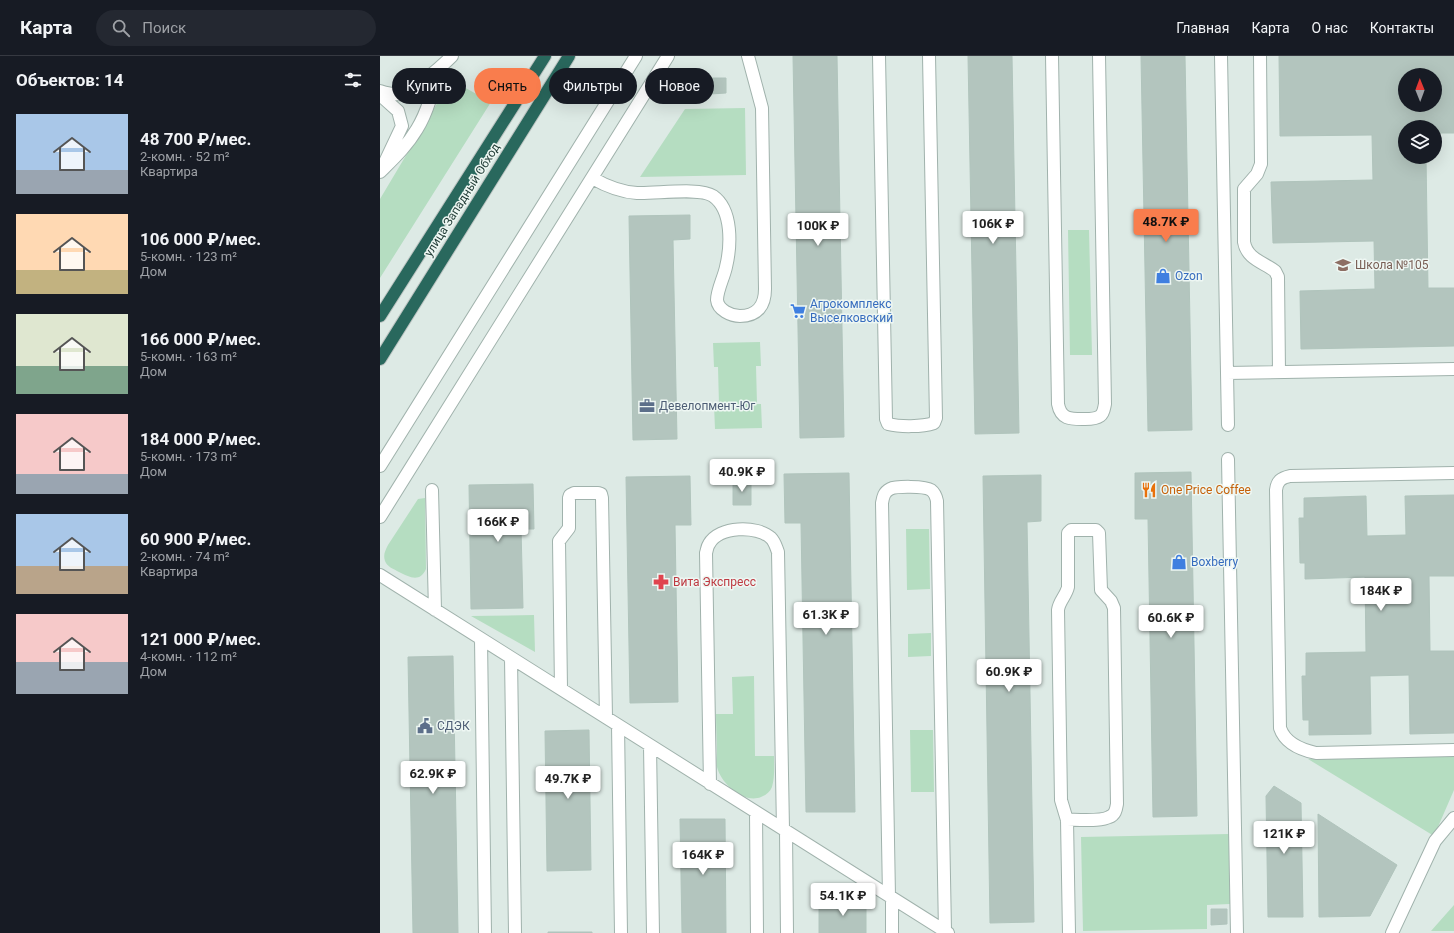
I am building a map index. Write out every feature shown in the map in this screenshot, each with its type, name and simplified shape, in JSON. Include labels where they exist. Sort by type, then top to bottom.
[{"type":"highway","name":"улица Западный Обход","points":[[380,316],[545,56]]},
{"type":"highway","name":"улица Западный Обход","points":[[380,359],[569,56]]},
{"type":"lane","points":[[440,68],[452,56]]},
{"type":"lane","points":[[380,466],[636,56]]},
{"type":"lane","points":[[380,517],[668,56]]},
{"type":"lane","points":[[592,178],[605,186],[620,191],[638,193],[699,192],[711,195],[718,200],[724,209],[726,219],[728,251],[726,267],[717,298],[718,304],[723,310],[736,316],[751,314],[758,310],[763,304],[766,289],[762,108],[748,56]]},
{"type":"lane","points":[[879,56],[886,418],[888,424],[895,426],[928,425],[934,423],[936,418],[929,56]]},
{"type":"lane","points":[[1052,56],[1058,404],[1059,411],[1064,417],[1072,420],[1093,419],[1100,416],[1103,412],[1105,404],[1099,56]]},
{"type":"lane","points":[[1221,56],[1228,425]]},
{"type":"lane","points":[[1260,56],[1261,164],[1257,174],[1244,190],[1244,242],[1245,248],[1249,254],[1259,262],[1276,271],[1278,277],[1280,372]]},
{"type":"lane","points":[[380,91],[392,93]]},
{"type":"lane","points":[[380,95],[398,111],[402,126],[380,172]]},
{"type":"lane","points":[[380,172],[401,151],[417,129],[428,104]]},
{"type":"lane","points":[[1227,373],[1454,369]]},
{"type":"lane","points":[[1228,459],[1237,933]]},
{"type":"lane","points":[[1454,473],[1290,476],[1282,478],[1277,483],[1276,490],[1280,728],[1282,734],[1287,740],[1302,749],[1316,753],[1454,750]]},
{"type":"lane","points":[[892,933],[882,503],[883,496],[889,490],[897,488],[922,487],[930,489],[936,494],[937,501],[943,931]]},
{"type":"lane","points":[[432,490],[435,610]]},
{"type":"lane","points":[[561,689],[559,541],[569,528],[570,494],[598,493],[601,494],[602,498],[606,717]]},
{"type":"lane","points":[[1067,820],[1103,819],[1110,817],[1116,812],[1118,804],[1114,608],[1113,604],[1101,590],[1099,533],[1092,529],[1071,530],[1068,533],[1068,586],[1067,592],[1060,601],[1058,610],[1061,800],[1067,820],[1069,933]]},
{"type":"lane","points":[[710,784],[706,553],[708,544],[714,538],[732,530],[752,530],[770,537],[776,544],[778,552],[784,830],[788,933]]},
{"type":"lane","points":[[380,576],[606,717],[943,931]]},
{"type":"lane","points":[[481,639],[485,933]]},
{"type":"lane","points":[[511,658],[514,933]]},
{"type":"lane","points":[[618,725],[620,933]]},
{"type":"lane","points":[[650,746],[653,933]]},
{"type":"lane","points":[[756,812],[757,933]]},
{"type":"lane","points":[[1392,933],[1435,841],[1454,818]]},
{"type":"green space","points":[[466,88],[474,93],[474,104],[490,104],[380,278],[380,199],[437,104],[466,104]]},
{"type":"green space","points":[[745,108],[746,175],[640,177],[685,109]]},
{"type":"green space","points":[[1068,230],[1089,230],[1092,355],[1070,355]]},
{"type":"green space","points":[[760,342],[761,366],[756,366],[757,404],[761,404],[762,428],[715,429],[714,405],[719,405],[718,367],[714,367],[713,343]]},
{"type":"green space","points":[[425,498],[426,569],[421,576],[414,578],[407,576],[389,566],[384,559],[384,555],[388,545],[418,499]]},
{"type":"green space","points":[[906,529],[929,529],[930,589],[907,590]]},
{"type":"green space","points":[[534,615],[535,652],[471,616]]},
{"type":"green space","points":[[931,633],[931,656],[908,657],[908,634]]},
{"type":"green space","points":[[754,676],[755,756],[774,756],[774,775],[772,787],[768,793],[761,797],[748,798],[734,791],[728,786],[719,773],[717,767],[716,714],[733,714],[732,677]]},
{"type":"green space","points":[[910,730],[933,730],[934,792],[911,792]]},
{"type":"green space","points":[[1454,756],[1454,790],[1434,836],[1308,759]]},
{"type":"green space","points":[[1229,834],[1230,904],[1207,905],[1207,929],[1083,931],[1081,837]]},
{"type":"green space","points":[[1454,905],[1454,931],[1431,931]]},
{"type":"building","points":[[793,56],[837,56],[844,437],[800,438]]},
{"type":"building","points":[[968,56],[1012,56],[1019,433],[975,434]]},
{"type":"building","points":[[1141,56],[1185,56],[1192,430],[1148,431]]},
{"type":"building","points":[[1279,56],[1454,56],[1454,133],[1442,133],[1442,120],[1398,120],[1398,164],[1426,164],[1428,288],[1454,288],[1454,346],[1301,349],[1300,291],[1375,289],[1374,241],[1273,243],[1271,182],[1373,180],[1372,135],[1280,136]]},
{"type":"building","points":[[714,78],[726,78],[726,93],[714,94]]},
{"type":"building","points":[[690,215],[690,239],[673,240],[677,439],[633,440],[629,216]]},
{"type":"building","points":[[1191,472],[1197,816],[1153,817],[1148,519],[1135,519],[1135,473]]},
{"type":"building","points":[[849,473],[855,812],[806,812],[801,523],[785,523],[784,474]]},
{"type":"building","points":[[1041,475],[1041,521],[1027,522],[1034,922],[990,923],[983,476]]},
{"type":"building","points":[[690,476],[691,525],[675,525],[678,702],[630,703],[626,477]]},
{"type":"building","points":[[733,481],[751,481],[751,505],[733,505]]},
{"type":"building","points":[[533,484],[534,529],[521,529],[523,608],[471,609],[469,485]]},
{"type":"building","points":[[1454,495],[1454,576],[1429,576],[1430,651],[1454,651],[1454,733],[1410,734],[1409,675],[1370,676],[1371,734],[1309,735],[1309,720],[1303,720],[1302,676],[1306,676],[1306,653],[1366,652],[1365,577],[1305,579],[1305,563],[1300,563],[1299,518],[1304,518],[1304,498],[1366,496],[1367,536],[1406,535],[1405,496]]},
{"type":"building","points":[[453,656],[458,933],[413,933],[408,657]]},
{"type":"building","points":[[589,730],[591,870],[547,871],[545,731]]},
{"type":"building","points":[[1274,786],[1301,803],[1303,917],[1268,917],[1266,796]]},
{"type":"building","points":[[1318,814],[1397,865],[1370,916],[1319,917]]},
{"type":"building","points":[[680,819],[725,819],[726,933],[682,933]]},
{"type":"building","points":[[866,901],[866,933],[819,933],[819,902]]},
{"type":"building","points":[[1211,909],[1227,909],[1227,924],[1211,925]]},
{"type":"building","points":[[592,932],[592,933],[548,933]]},
{"type":"place","name":"Школа №105","points":[[1343,265]]},
{"type":"place","name":"Ozon","points":[[1163,276]]},
{"type":"place","name":"Агрокомплекс Выселковский","points":[[798,311]]},
{"type":"place","name":"Девелопмент-Юг","points":[[647,406]]},
{"type":"place","name":"One Price Coffee","points":[[1149,490]]},
{"type":"place","name":"Boxberry","points":[[1179,562]]},
{"type":"place","name":"Вита Экспресс","points":[[661,582]]},
{"type":"place","name":"СДЭК","points":[[425,726]]}]
